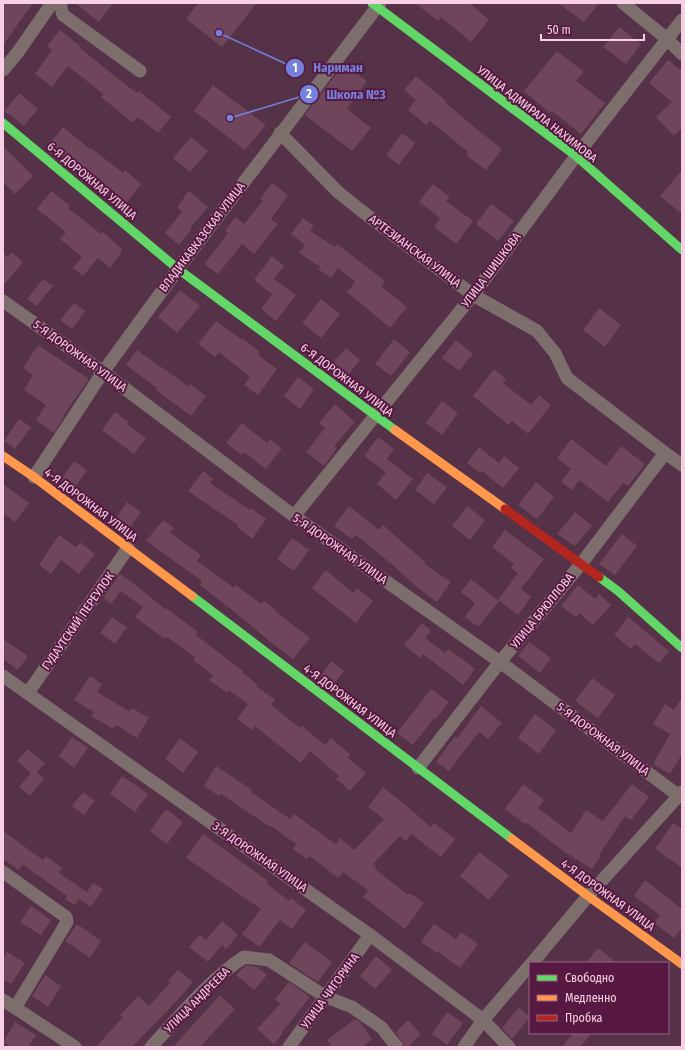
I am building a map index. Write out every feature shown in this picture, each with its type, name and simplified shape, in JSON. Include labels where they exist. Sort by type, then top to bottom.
[{"type":"street","points":[[3,70],[18,52],[52,3]]},
{"type":"street","points":[[60,3],[63,15],[140,71]]},
{"type":"street","points":[[623,3],[667,39],[682,54]]},
{"type":"street","name":"ВЛАДИКАВКАЗСКАЯ УЛИЦА","points":[[34,477],[103,372],[178,269],[377,4]]},
{"type":"street","name":"УЛИЦА АДМИРАЛА НАХИМОВА","points":[[377,4],[576,156],[682,250]]},
{"type":"street","name":"УЛИЦА ШИШКОВА","points":[[294,516],[473,295],[576,156],[682,20]]},
{"type":"street","name":"6-Я ДОРОЖНАЯ УЛИЦА","points":[[3,123],[178,269],[376,416],[618,591],[682,648]]},
{"type":"street","name":"АРТЕЗИАНСКАЯ УЛИЦА","points":[[280,133],[344,197],[473,295],[537,331],[555,353],[567,378],[665,454],[682,465]]},
{"type":"street","name":"5-Я ДОРОЖНАЯ УЛИЦА","points":[[3,301],[103,372],[294,516],[500,662],[680,794]]},
{"type":"street","name":"УЛИЦА БРЮЛЛОВА","points":[[418,768],[500,662],[581,564],[665,454]]},
{"type":"street","name":"4-Я ДОРОЖНАЯ УЛИЦА","points":[[3,456],[34,477],[588,896],[682,964]]},
{"type":"street","name":"ГУДАУТСКИЙ ПЕРЕУЛОК","points":[[28,693],[128,548]]},
{"type":"street","name":"3-Я ДОРОЖНАЯ УЛИЦА","points":[[3,676],[370,935],[483,1020],[510,1047]]},
{"type":"street","points":[[533,962],[588,896],[680,794]]},
{"type":"street","points":[[3,872],[66,917],[67,922],[15,1008]]},
{"type":"street","name":"УЛИЦА ЧИГОРИНА","points":[[290,1047],[370,935]]},
{"type":"street","name":"УЛИЦА АНДРЕЕВА","points":[[151,1047],[227,968],[244,957],[269,960],[326,997]]},
{"type":"street","points":[[464,1047],[483,1020],[529,966]]},
{"type":"street","points":[[326,997],[352,1007],[381,1027],[397,1047]]},
{"type":"street","points":[[3,1000],[75,1047]]},
{"type":"building","points":[[3,3],[33,3],[3,45]]},
{"type":"building","points":[[75,3],[113,3],[99,22]]},
{"type":"building","points":[[198,3],[257,3],[222,47],[186,19]]},
{"type":"building","points":[[415,3],[469,3],[489,20],[471,42],[441,17],[438,21]]},
{"type":"building","points":[[558,3],[599,3],[584,22]]},
{"type":"building","points":[[619,27],[641,44],[626,64],[603,47]]},
{"type":"building","points":[[60,30],[117,78],[137,93],[139,91],[171,117],[158,133],[138,117],[133,123],[101,97],[103,94],[68,66],[52,87],[35,74],[52,50],[47,46]]},
{"type":"building","points":[[557,51],[584,72],[576,81],[605,103],[581,134],[552,111],[550,113],[524,91]]},
{"type":"building","points":[[668,60],[682,71],[682,128],[674,136],[656,117],[672,102],[649,83]]},
{"type":"building","points":[[344,64],[367,81],[347,109],[371,128],[352,151],[305,115]]},
{"type":"building","points":[[416,76],[474,127],[502,149],[486,170],[466,155],[468,152],[430,121],[426,125],[408,110],[416,100],[404,90]]},
{"type":"building","points":[[213,85],[266,125],[245,150],[194,111]]},
{"type":"building","points":[[19,93],[38,109],[24,126],[4,112]]},
{"type":"building","points":[[63,127],[123,173],[125,170],[141,184],[123,207],[48,146]]},
{"type":"building","points":[[402,133],[415,143],[399,165],[386,155]]},
{"type":"building","points":[[191,137],[208,151],[190,172],[173,158]]},
{"type":"building","points":[[3,146],[33,176],[15,194],[3,182]]},
{"type":"building","points":[[682,170],[682,214],[660,196]]},
{"type":"building","points":[[272,183],[288,195],[271,219],[278,224],[254,254],[242,244],[218,274],[204,264],[228,233],[225,231],[235,217],[244,224],[263,201],[260,199]]},
{"type":"building","points":[[433,184],[450,197],[446,201],[473,221],[456,244],[434,227],[440,218],[419,202]]},
{"type":"building","points":[[51,191],[70,206],[68,208],[101,234],[103,232],[123,250],[110,268],[98,258],[83,276],[73,268],[82,257],[60,239],[66,232],[37,209]]},
{"type":"building","points":[[189,191],[208,207],[190,228],[192,229],[179,245],[165,233],[182,212],[177,207]]},
{"type":"building","points":[[491,204],[514,221],[498,241],[476,224]]},
{"type":"building","points":[[303,218],[314,226],[310,231],[335,247],[337,244],[385,281],[381,286],[407,307],[390,328],[347,292],[355,282],[338,268],[331,278],[318,269],[320,267],[299,253],[305,245],[291,234]]},
{"type":"building","points":[[12,252],[23,262],[3,286],[3,253],[8,257]]},
{"type":"building","points":[[272,256],[284,266],[274,279],[296,295],[276,321],[261,309],[272,294],[254,280]]},
{"type":"building","points":[[43,279],[53,286],[37,306],[27,299]]},
{"type":"building","points":[[180,290],[200,306],[177,333],[158,317]]},
{"type":"building","points":[[321,299],[340,314],[321,338],[302,323]]},
{"type":"building","points":[[74,303],[85,311],[72,329],[60,320]]},
{"type":"building","points":[[599,308],[621,325],[605,347],[583,330]]},
{"type":"building","points":[[216,321],[260,352],[258,355],[277,369],[258,395],[244,385],[250,377],[219,352],[215,357],[198,344]]},
{"type":"building","points":[[394,339],[410,352],[391,376],[375,364]]},
{"type":"building","points":[[456,340],[473,354],[459,371],[442,358]]},
{"type":"building","points":[[38,345],[89,379],[63,416],[64,417],[54,433],[36,420],[46,405],[24,390],[33,375],[23,368]]},
{"type":"building","points":[[346,348],[360,360],[345,379],[329,367]]},
{"type":"building","points":[[137,350],[188,386],[190,384],[206,396],[191,416],[126,365]]},
{"type":"building","points":[[494,369],[506,379],[503,383],[531,405],[539,395],[551,405],[528,434],[512,421],[509,425],[473,396]]},
{"type":"building","points":[[298,377],[314,389],[300,409],[284,396]]},
{"type":"building","points":[[442,401],[458,413],[442,435],[426,423]]},
{"type":"building","points":[[335,404],[355,422],[334,446],[337,448],[324,466],[306,452],[325,428],[319,423]]},
{"type":"building","points":[[115,412],[128,422],[127,424],[146,438],[134,454],[102,430]]},
{"type":"building","points":[[19,419],[31,427],[15,449],[4,441]]},
{"type":"building","points":[[242,423],[267,443],[270,439],[282,448],[266,469],[244,452],[242,455],[226,443]]},
{"type":"building","points":[[378,437],[394,449],[387,459],[413,479],[396,500],[377,484],[386,472],[364,456]]},
{"type":"building","points":[[571,439],[606,466],[621,446],[645,464],[628,486],[623,483],[608,502],[579,480],[572,490],[561,482],[571,469],[557,458]]},
{"type":"building","points":[[479,447],[499,463],[504,456],[519,468],[503,488],[482,471],[480,473],[467,463]]},
{"type":"building","points":[[74,461],[87,470],[73,490],[60,481]]},
{"type":"building","points":[[203,471],[213,479],[210,483],[266,519],[252,539],[237,527],[238,525],[188,491]]},
{"type":"building","points":[[427,473],[447,487],[434,504],[415,490]]},
{"type":"building","points":[[536,482],[554,497],[537,519],[518,505]]},
{"type":"building","points":[[3,484],[29,503],[15,522],[3,513]]},
{"type":"building","points":[[127,502],[141,512],[128,530],[114,520]]},
{"type":"building","points":[[349,506],[379,530],[383,525],[426,563],[425,564],[451,582],[437,602],[418,588],[356,535],[352,539],[334,526]]},
{"type":"building","points":[[467,506],[485,520],[470,540],[452,526]]},
{"type":"building","points":[[575,512],[592,526],[575,546],[557,534]]},
{"type":"building","points":[[163,520],[174,528],[170,533],[201,555],[197,561],[234,588],[236,585],[261,604],[264,601],[310,638],[293,659],[200,585],[202,581],[146,541]]},
{"type":"building","points":[[505,530],[544,559],[521,589],[531,597],[518,615],[498,600],[518,573],[511,568],[514,564],[492,547]]},
{"type":"building","points":[[622,534],[637,546],[615,575],[599,564]]},
{"type":"building","points":[[59,535],[76,547],[80,542],[95,554],[79,574],[61,560],[51,574],[39,565]]},
{"type":"building","points":[[292,538],[309,550],[294,571],[277,559]]},
{"type":"building","points":[[326,570],[353,593],[357,588],[373,601],[356,623],[312,588]]},
{"type":"building","points":[[120,574],[165,609],[166,608],[198,632],[196,635],[243,671],[242,672],[257,684],[256,686],[275,700],[271,705],[300,728],[302,726],[325,745],[331,738],[350,754],[347,757],[366,773],[350,791],[336,779],[339,776],[310,751],[301,763],[255,726],[252,730],[237,719],[248,704],[229,690],[227,693],[209,680],[213,675],[193,660],[195,657],[167,637],[165,639],[135,617],[143,607],[121,591],[111,604],[103,598]]},
{"type":"building","points":[[471,579],[499,601],[478,627],[465,617],[475,603],[461,592]]},
{"type":"building","points":[[578,585],[595,599],[599,594],[611,605],[593,625],[579,613],[576,617],[561,606]]},
{"type":"building","points":[[112,617],[127,627],[115,644],[100,633]]},
{"type":"building","points":[[628,617],[669,651],[659,663],[635,644],[631,649],[614,635]]},
{"type":"building","points":[[422,623],[431,630],[425,638],[445,653],[449,649],[475,669],[463,685],[423,654],[420,658],[404,645]]},
{"type":"building","points":[[3,639],[28,656],[18,670],[3,659]]},
{"type":"building","points":[[529,642],[551,658],[540,673],[518,656]]},
{"type":"building","points":[[331,661],[344,671],[331,688],[319,678]]},
{"type":"building","points":[[90,676],[102,684],[97,692],[130,712],[132,708],[149,718],[137,738],[116,725],[113,729],[91,716],[94,712],[74,700]]},
{"type":"building","points":[[592,678],[615,695],[598,718],[575,701]]},
{"type":"building","points":[[431,689],[449,702],[435,720],[434,718],[413,745],[397,733]]},
{"type":"building","points":[[682,697],[682,754],[670,774],[653,764],[670,734],[653,724],[665,704],[674,710]]},
{"type":"building","points":[[481,706],[502,723],[488,739],[479,732],[449,771],[436,762],[455,736],[457,738]]},
{"type":"building","points":[[535,714],[556,730],[539,754],[518,738]]},
{"type":"building","points":[[72,737],[88,748],[74,768],[59,756]]},
{"type":"building","points":[[180,738],[198,752],[183,773],[165,759]]},
{"type":"building","points":[[28,749],[45,763],[37,772],[44,779],[30,796],[19,787],[31,773],[17,761]]},
{"type":"building","points":[[216,766],[252,790],[251,792],[290,819],[294,814],[336,844],[340,838],[354,850],[384,819],[368,807],[383,787],[431,827],[434,823],[455,839],[441,857],[411,834],[406,841],[400,836],[373,864],[376,866],[375,869],[408,895],[410,893],[424,903],[405,929],[363,897],[368,890],[343,872],[338,878],[310,856],[307,859],[293,849],[296,844],[271,826],[270,827],[221,794],[219,796],[204,786]]},
{"type":"building","points":[[122,776],[148,794],[135,812],[110,794]]},
{"type":"building","points":[[523,784],[544,800],[538,808],[571,833],[586,810],[603,821],[632,784],[649,797],[631,820],[625,816],[599,855],[601,856],[592,869],[563,851],[527,823],[525,824],[505,809]]},
{"type":"building","points":[[83,792],[95,801],[84,815],[72,806]]},
{"type":"building","points":[[166,809],[183,822],[167,844],[150,831]]},
{"type":"building","points":[[673,823],[682,829],[682,868],[655,849]]},
{"type":"building","points":[[3,831],[43,860],[46,856],[62,868],[59,873],[87,892],[93,883],[103,889],[91,907],[79,899],[75,905],[65,899],[67,896],[23,865],[19,870],[3,859]]},
{"type":"building","points":[[203,834],[268,881],[266,883],[289,901],[291,898],[306,910],[292,929],[280,920],[259,947],[242,934],[261,909],[186,858]]},
{"type":"building","points":[[479,852],[509,875],[489,900],[460,876]]},
{"type":"building","points":[[645,880],[682,909],[682,928],[674,938],[654,923],[660,915],[634,896]]},
{"type":"building","points":[[31,906],[51,920],[41,935],[20,922]]},
{"type":"building","points":[[222,921],[238,935],[226,949],[222,945],[208,962],[189,947],[200,934],[206,940]]},
{"type":"building","points":[[77,924],[101,941],[90,958],[65,941]]},
{"type":"building","points":[[434,924],[456,939],[461,932],[478,944],[460,968],[421,942]]},
{"type":"building","points":[[305,942],[332,962],[318,982],[289,963]]},
{"type":"building","points":[[598,948],[616,962],[587,962]]},
{"type":"building","points":[[7,952],[25,963],[11,984],[3,979],[3,958]]},
{"type":"building","points":[[376,956],[392,970],[375,989],[360,976]]},
{"type":"building","points":[[246,965],[257,967],[267,975],[254,990],[236,975]]},
{"type":"building","points":[[178,970],[193,982],[132,1047],[96,1047],[123,1017],[120,1015],[138,996],[149,1006],[170,983],[168,981]]},
{"type":"building","points":[[45,975],[61,986],[48,1007],[32,996]]},
{"type":"building","points":[[289,982],[310,997],[274,1044],[257,1029],[280,1004],[275,999]]},
{"type":"building","points":[[220,995],[235,1009],[200,1047],[173,1047]]},
{"type":"building","points":[[519,1007],[529,1016],[529,1018],[512,1039],[502,1028]]},
{"type":"building","points":[[447,1012],[463,1023],[447,1045],[432,1034]]},
{"type":"building","points":[[355,1019],[360,1022],[372,1039],[362,1047],[332,1047],[327,1040]]},
{"type":"building","points":[[408,1020],[421,1034],[408,1047],[405,1047],[396,1032]]},
{"type":"building","points":[[15,1022],[36,1035],[28,1047],[11,1047],[3,1042]]},
{"type":"building","points":[[572,1034],[591,1034],[580,1047],[562,1047]]},
{"type":"traffic: fast","points":[[372,3],[576,156],[682,250]]},
{"type":"traffic: fast","points":[[3,123],[178,269],[395,430]]},
{"type":"traffic: fast","points":[[599,577],[618,591],[682,648]]},
{"type":"traffic: fast","points":[[192,596],[512,839]]},
{"type":"traffic: slow","points":[[395,430],[505,509]]},
{"type":"traffic: slow","points":[[3,456],[34,477],[192,596]]},
{"type":"traffic: slow","points":[[512,839],[682,964]]},
{"type":"traffic: jam","points":[[505,509],[599,577]]},
{"type":"place","name":"Нариман","points":[[219,33]]},
{"type":"place","name":"Школа №3","points":[[230,118]]}]
